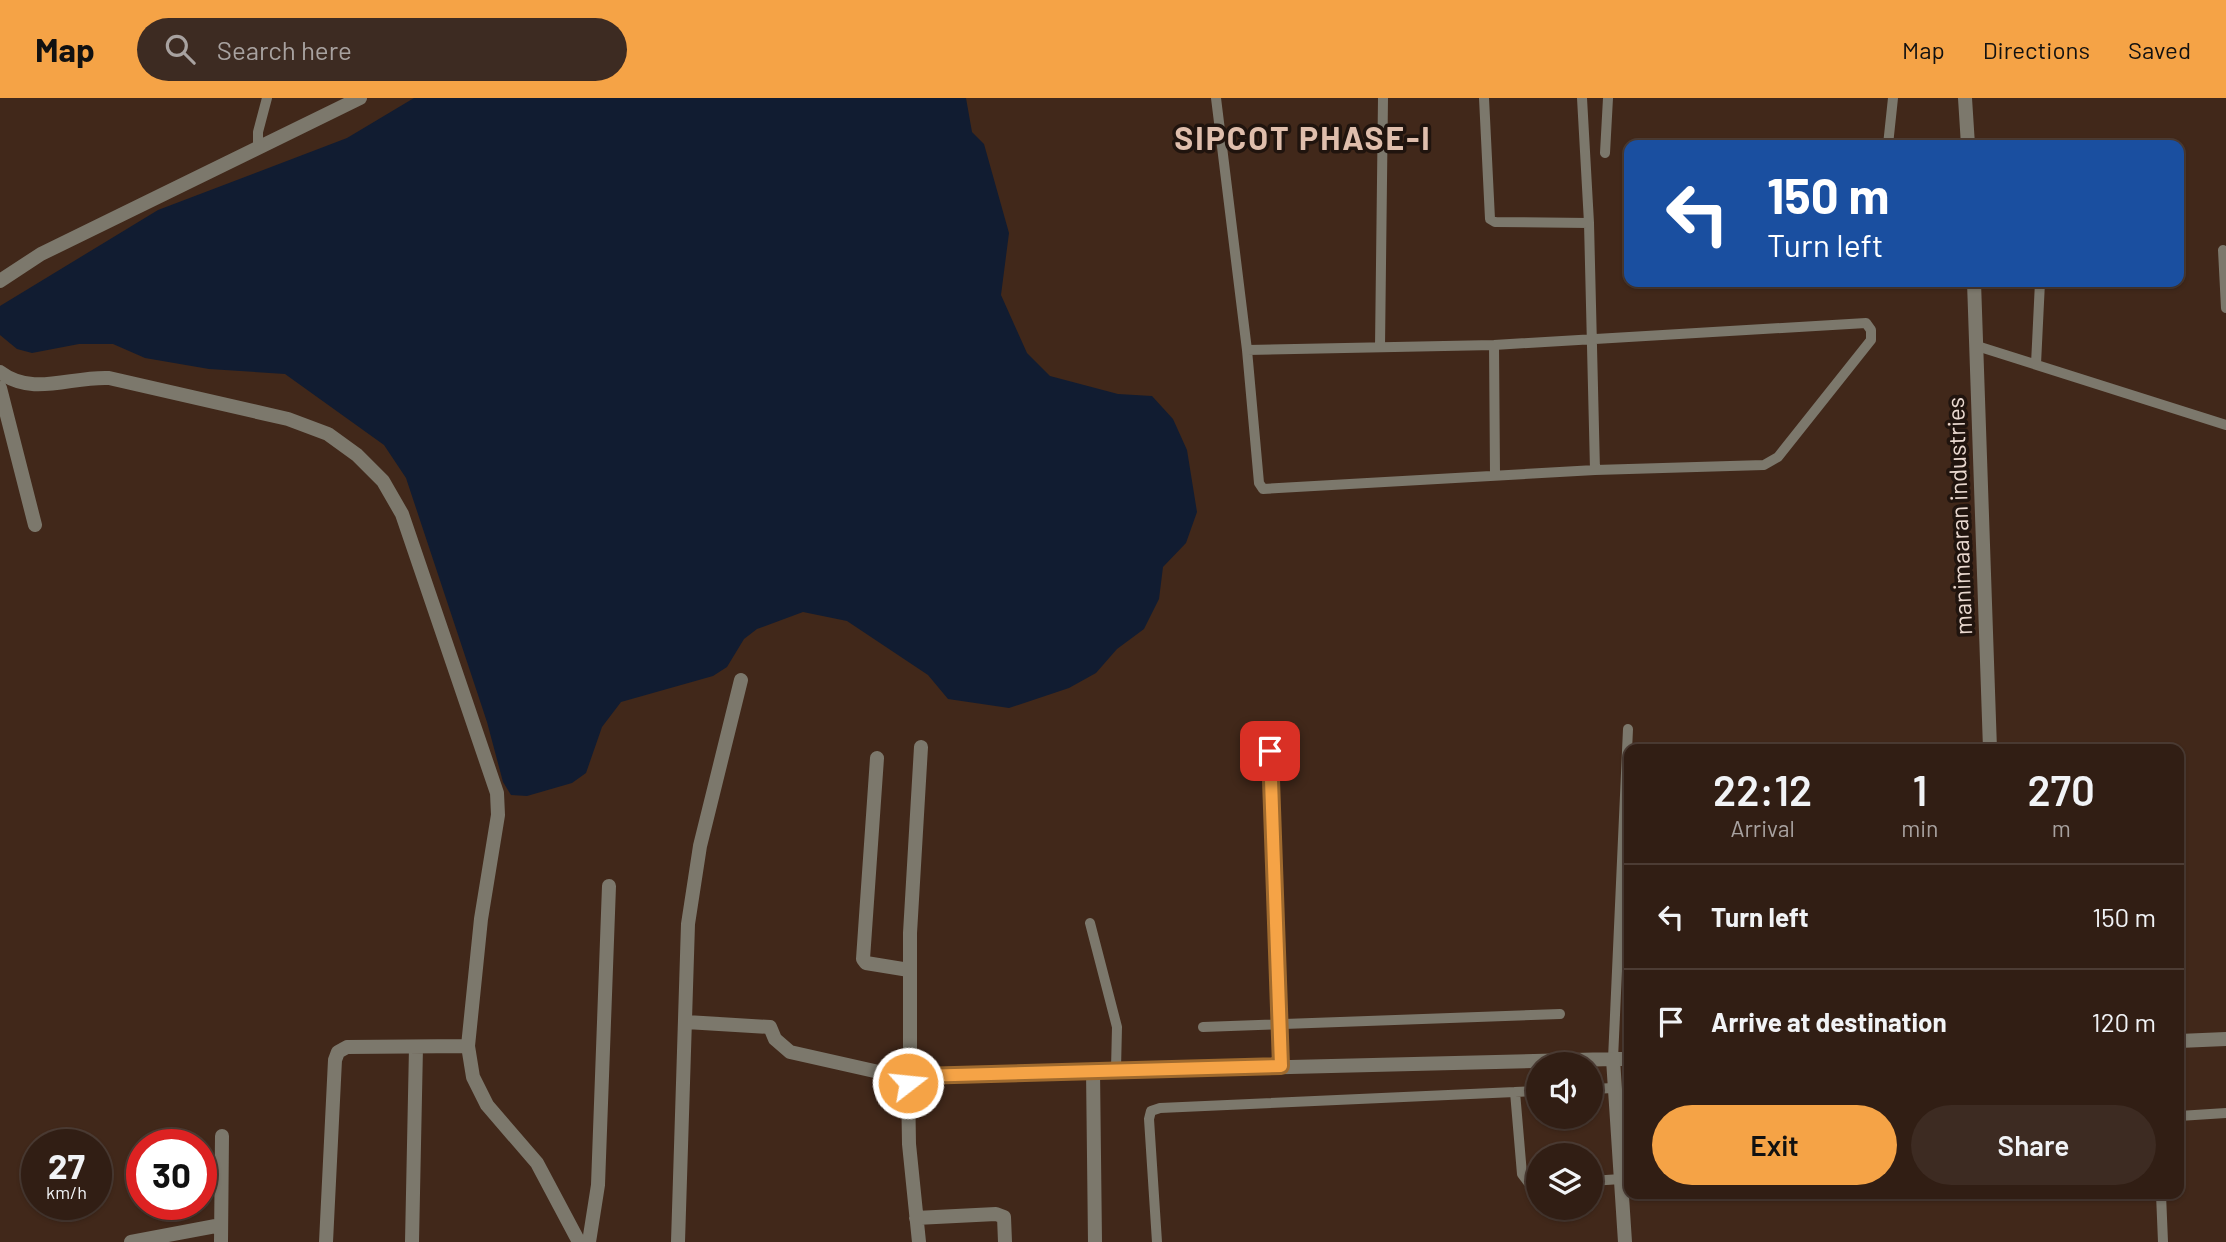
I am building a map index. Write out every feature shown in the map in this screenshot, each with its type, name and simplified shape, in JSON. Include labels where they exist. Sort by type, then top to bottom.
[{"type":"street","points":[[0,281],[41,254],[360,98]]},
{"type":"street","points":[[1965,98],[1968,140]]},
{"type":"street","name":"manimaaran industries","points":[[1974,287],[1990,744]]},
{"type":"street","points":[[0,372],[13,382],[26,386],[109,378],[288,419],[328,435],[356,455],[383,481],[402,514],[497,793],[498,815],[481,919],[468,1046],[473,1077],[487,1105],[537,1163],[579,1242]]},
{"type":"street","points":[[0,388],[35,525]]},
{"type":"street","points":[[678,1242],[688,924],[700,846],[741,680]]},
{"type":"street","points":[[919,1242],[909,1144],[909,970],[921,747]]},
{"type":"street","points":[[877,758],[863,959],[866,964],[909,970]]},
{"type":"street","points":[[589,1242],[598,1185],[609,886]]},
{"type":"street","points":[[686,1022],[770,1027],[775,1039],[790,1052],[910,1079],[918,1076],[1116,1069],[1624,1059]]},
{"type":"street","points":[[2184,1041],[2226,1039]]},
{"type":"street","points":[[412,1242],[416,1046]]},
{"type":"street","points":[[326,1242],[338,1052],[347,1047],[468,1046]]},
{"type":"street","points":[[1613,1059],[1625,1242]]},
{"type":"street","points":[[1093,1070],[1095,1242]]},
{"type":"street","points":[[221,1242],[222,1136]]},
{"type":"street","points":[[916,1218],[996,1214],[1004,1217],[1006,1223],[1005,1242]]},
{"type":"street","points":[[131,1242],[221,1225]]},
{"type":"lane","points":[[258,149],[258,132],[267,98]]},
{"type":"lane","points":[[1216,98],[1247,350],[1259,483],[1263,489],[1772,462],[1871,340],[1871,330],[1866,323],[1591,337],[1494,345],[1247,350]]},
{"type":"lane","points":[[1380,346],[1383,98]]},
{"type":"lane","points":[[1484,98],[1490,219],[1495,222],[1589,223]]},
{"type":"lane","points":[[1582,98],[1589,223],[1595,470]]},
{"type":"lane","points":[[1605,153],[1608,98]]},
{"type":"lane","points":[[1889,140],[1893,98]]},
{"type":"lane","points":[[2223,250],[2226,308]]},
{"type":"lane","points":[[2036,364],[2039,287]]},
{"type":"lane","points":[[1494,345],[1495,475]]},
{"type":"lane","points":[[1977,346],[2226,425]]},
{"type":"lane","points":[[1627,744],[1628,729]]},
{"type":"lane","points":[[1270,751],[1281,1066]]},
{"type":"lane","points":[[1613,1059],[1624,817]]},
{"type":"lane","points":[[1090,923],[1117,1027],[1116,1069]]},
{"type":"lane","points":[[1202,1027],[1560,1014]]},
{"type":"lane","points":[[1603,1088],[1615,1088]]},
{"type":"lane","points":[[1515,1092],[1522,1174],[1526,1179]]},
{"type":"lane","points":[[1157,1242],[1149,1118],[1151,1111],[1160,1108],[1526,1092]]},
{"type":"lane","points":[[2184,1116],[2226,1113]]},
{"type":"lane","points":[[1603,1180],[1620,1179]]},
{"type":"lane","points":[[2161,1199],[2163,1242]]},
{"type":"water","points":[[414,98],[966,98],[972,132],[984,144],[1009,233],[1001,295],[1027,353],[1050,376],[1118,394],[1152,396],[1173,419],[1187,450],[1197,512],[1186,543],[1163,567],[1159,599],[1144,629],[1117,649],[1096,673],[1069,688],[1009,708],[948,699],[928,675],[847,621],[803,612],[757,629],[744,639],[727,667],[713,676],[621,702],[602,727],[586,773],[572,783],[527,796],[511,795],[503,782],[487,722],[406,478],[384,445],[285,374],[209,369],[145,358],[113,344],[79,344],[32,353],[17,349],[0,335],[0,306],[158,210],[347,138]]},
{"type":"district","name":"SIPCOT PHASE-I","points":[[1303,139]]},
{"type":"route","points":[[908,1083],[910,1079],[918,1076],[1281,1066],[1270,751]]}]
